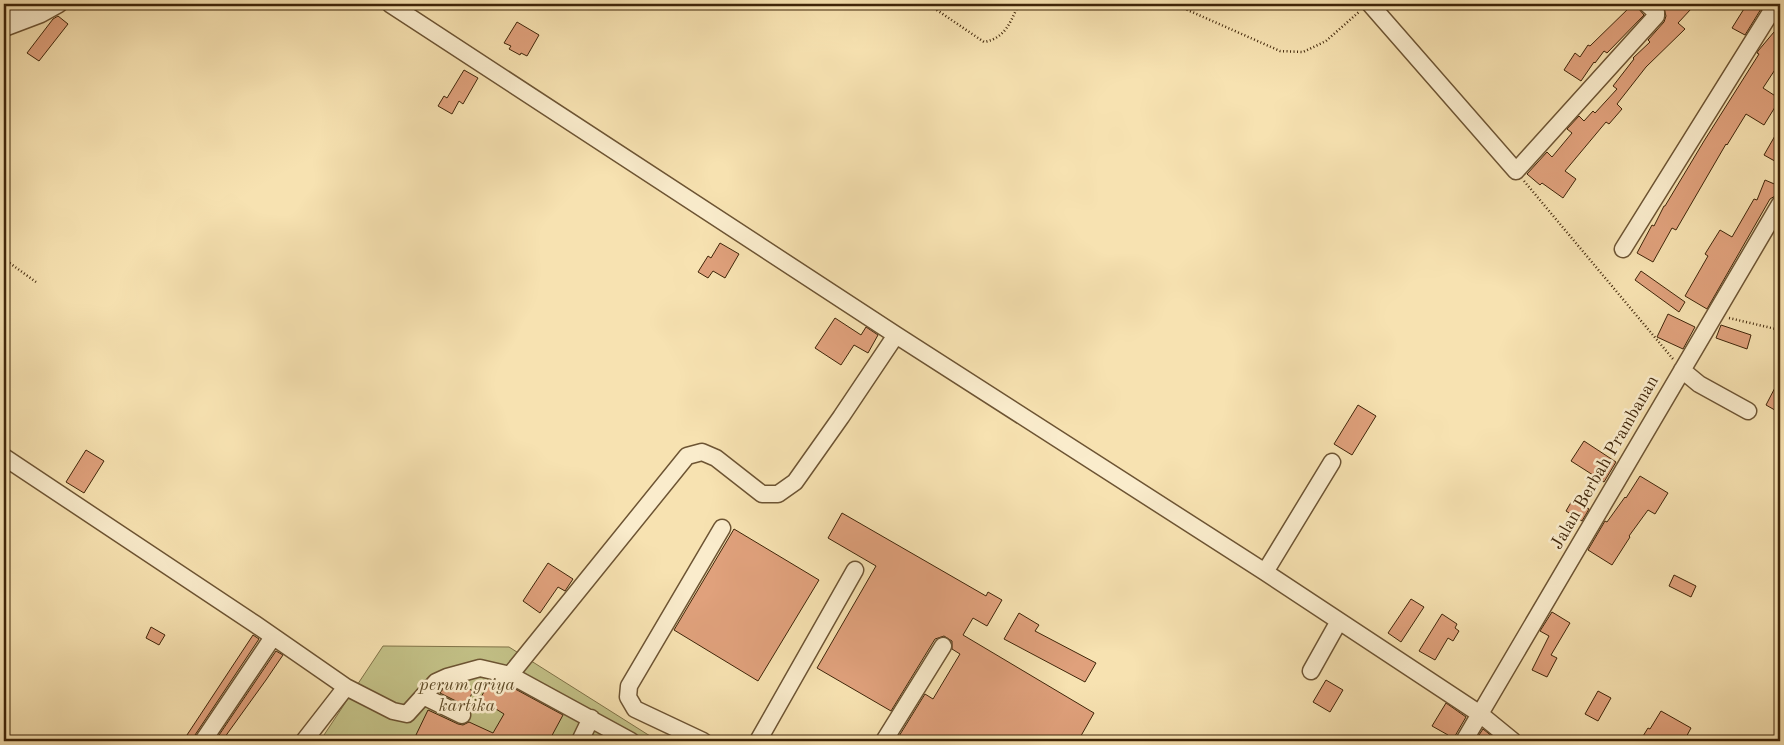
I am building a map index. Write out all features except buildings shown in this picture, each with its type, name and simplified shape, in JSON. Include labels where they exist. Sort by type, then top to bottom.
[{"type":"street","points":[[5,28],[26,4]]},
{"type":"street","points":[[5,28],[41,14],[59,4]]},
{"type":"street","points":[[390,4],[896,335],[1265,572],[1480,714],[1513,741]]},
{"type":"street","points":[[1366,7],[1516,171],[1656,16],[1656,12],[1647,4]]},
{"type":"street","points":[[1623,248],[1776,4]]},
{"type":"street","name":"Jalan Berbah Prambanan","points":[[1464,741],[1780,204]]},
{"type":"street","points":[[510,675],[687,456],[702,452],[716,458],[762,494],[778,494],[795,482],[841,418],[896,335]]},
{"type":"street","points":[[1682,370],[1699,384],[1748,411]]},
{"type":"street","points":[[4,457],[346,688],[393,711],[403,714],[410,712],[436,682],[480,668],[510,675],[631,741]]},
{"type":"street","points":[[1265,572],[1332,462]]},
{"type":"street","points":[[703,741],[636,708],[628,697],[629,686],[722,528]]},
{"type":"street","points":[[758,741],[855,570]]},
{"type":"street","points":[[1311,671],[1339,621]]},
{"type":"street","points":[[203,741],[273,637]]},
{"type":"street","points":[[884,741],[943,646]]},
{"type":"street","points":[[304,741],[346,688]]},
{"type":"street","points":[[423,696],[462,715]]},
{"type":"street","points":[[580,741],[591,718]]},
{"type":"path","points":[[928,4],[984,42],[995,40],[1007,28],[1019,4]]},
{"type":"path","points":[[1174,4],[1280,51],[1303,52],[1326,41],[1366,7]]},
{"type":"path","points":[[1516,171],[1682,370]]},
{"type":"path","points":[[4,259],[36,282]]},
{"type":"path","points":[[1715,315],[1780,330]]},
{"type":"green space","name":"perum griya kartika","points":[[383,646],[509,647],[658,741],[320,741]]}]
